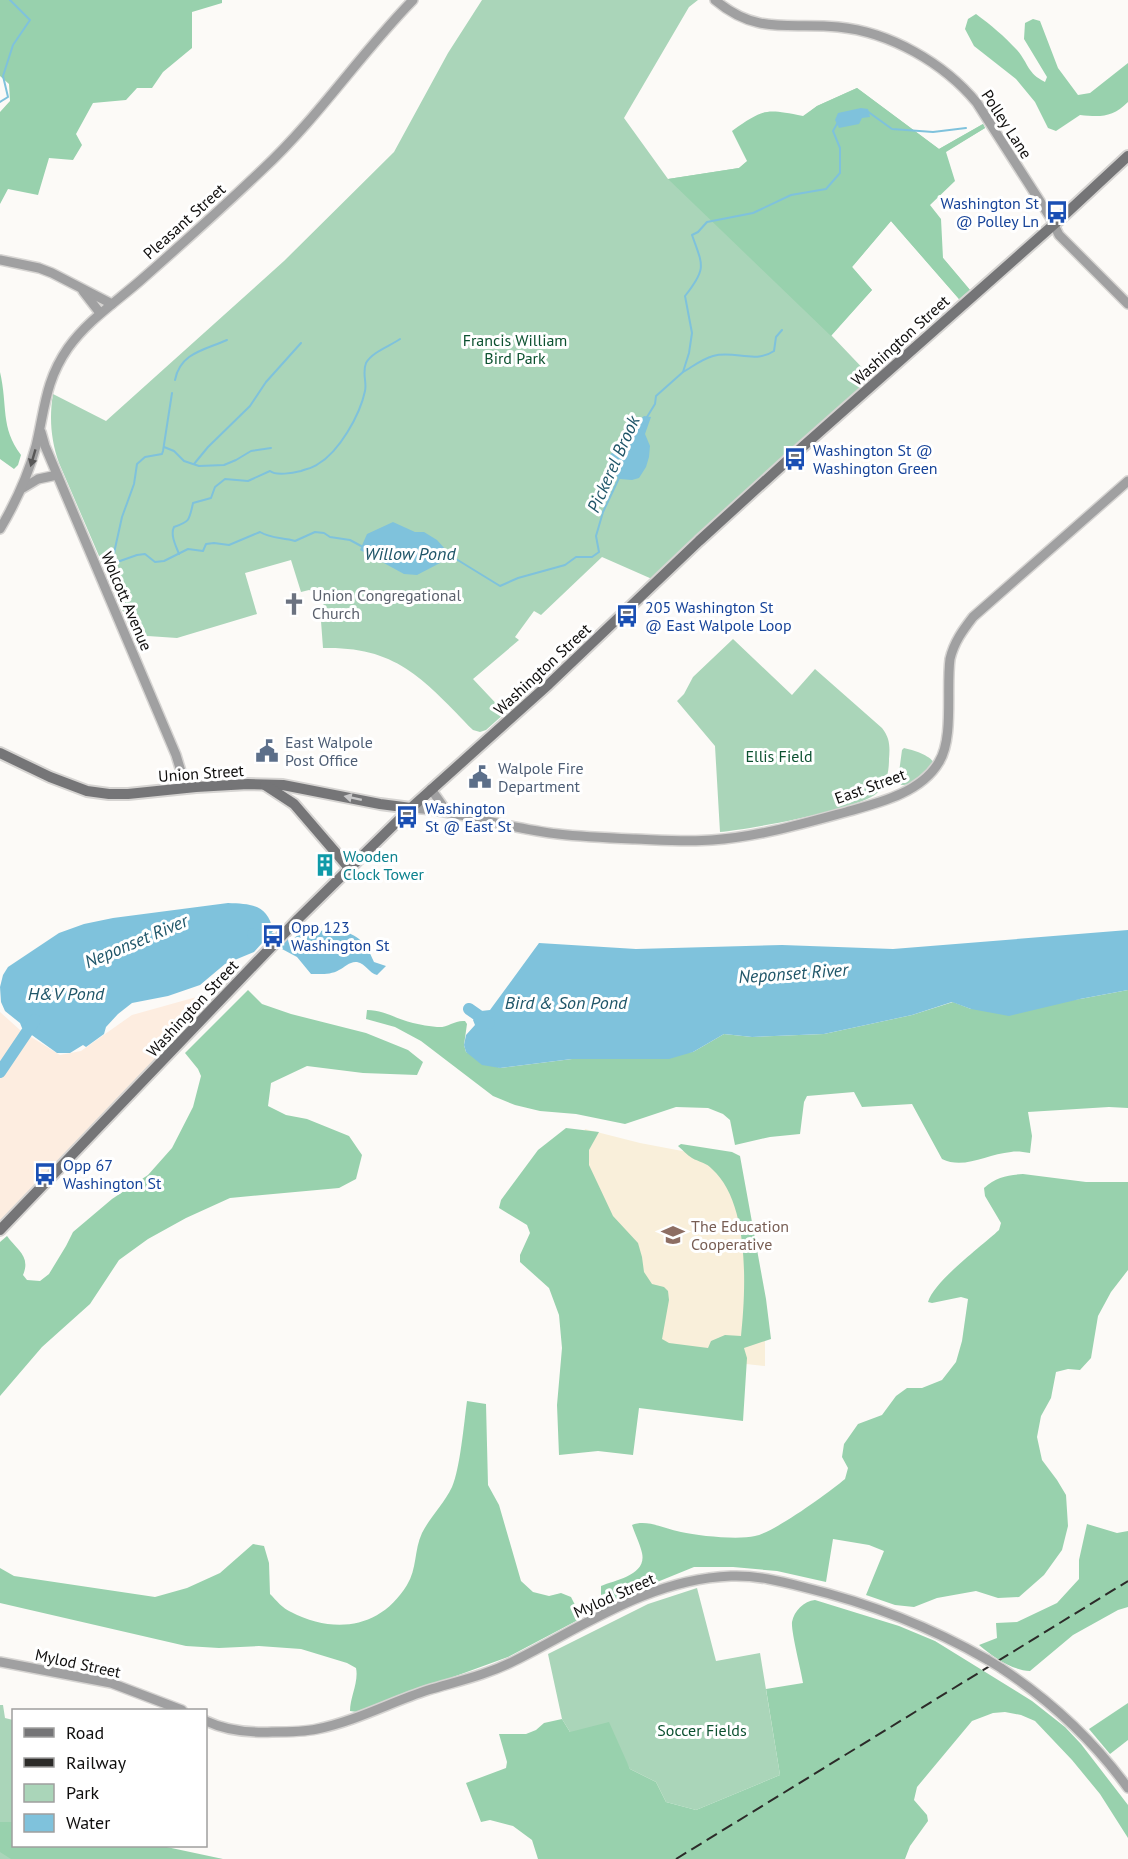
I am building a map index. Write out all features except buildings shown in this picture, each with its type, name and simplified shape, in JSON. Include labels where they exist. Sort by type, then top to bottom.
[{"type":"main road","name":"Washington Street","points":[[0,1230],[254,964],[411,807],[558,676],[699,541],[799,450],[1053,226],[1128,156]]},
{"type":"main road","name":"Union Street","points":[[0,753],[50,777],[87,790],[109,794],[128,795],[186,788],[283,785],[380,804],[411,807]]},
{"type":"main road","points":[[264,785],[294,804],[349,868]]},
{"type":"street","name":"Pleasant Street","points":[[0,529],[23,488],[41,427],[44,399],[54,371],[68,348],[100,313],[143,279],[285,148],[387,27],[413,0]]},
{"type":"street","name":"Polley Lane","points":[[716,0],[739,17],[764,25],[836,27],[876,34],[892,40],[941,69],[967,91],[977,103],[1050,217],[1059,235],[1128,304]]},
{"type":"street","points":[[0,260],[39,268],[112,304]]},
{"type":"street","points":[[82,290],[100,313]]},
{"type":"street","name":"Wolcott Avenue","points":[[41,427],[45,446],[176,755],[186,788]]},
{"type":"street","points":[[23,488],[38,479],[57,475]]},
{"type":"street","name":"East Street","points":[[411,807],[558,834],[713,840],[746,836],[808,823],[886,800],[911,788],[933,771],[945,751],[950,659],[962,631],[973,616],[1128,481]]},
{"type":"street","points":[[431,789],[447,812]]},
{"type":"street","name":"Mylod Street","points":[[207,1721],[232,1731],[253,1732],[316,1729],[356,1718],[427,1690],[494,1671],[602,1614],[658,1589],[695,1580],[733,1575],[775,1580],[871,1606],[913,1621],[959,1643],[1030,1688],[1078,1729],[1105,1758],[1128,1788]]},
{"type":"street","name":"Mylod Street","points":[[0,1662],[111,1683],[179,1709]]},
{"type":"shaded area","points":[[200,996],[208,1004],[0,1227],[0,1012],[20,1030],[60,1055],[81,1051],[132,1015]]},
{"type":"shaded area","name":"The Education Cooperative","points":[[585,1129],[640,1143],[735,1161],[765,1340],[765,1366],[629,1351],[578,1156]]},
{"type":"green space","points":[[0,0],[222,0],[222,3],[192,12],[192,48],[163,72],[152,88],[137,88],[126,100],[93,103],[76,134],[82,145],[73,160],[49,158],[38,195],[8,189],[0,204],[0,112],[10,101],[9,84],[0,76]]},
{"type":"green space","name":"Francis William Bird Park","points":[[482,0],[698,0],[689,7],[624,118],[668,179],[739,168],[817,106],[857,88],[939,149],[983,124],[985,128],[945,152],[900,207],[970,290],[959,299],[891,221],[852,267],[872,290],[831,335],[872,378],[652,579],[602,557],[541,615],[534,611],[515,637],[519,640],[473,679],[505,713],[486,730],[480,732],[473,730],[424,682],[391,660],[349,649],[323,648],[321,621],[325,595],[309,590],[301,592],[291,560],[245,573],[257,614],[177,638],[133,635],[59,463],[54,446],[51,412],[53,394],[106,421],[284,261],[394,152],[448,53]]},
{"type":"green space","points":[[976,14],[1007,40],[1021,55],[1031,72],[1045,82],[1047,77],[1024,39],[1025,23],[1033,19],[1040,21],[1058,68],[1078,95],[1090,93],[1128,63],[1128,102],[1111,114],[1080,115],[1056,131],[1048,128],[1035,102],[1016,79],[974,46],[965,29],[968,19]]},
{"type":"green space","points":[[857,88],[939,149],[983,124],[985,128],[946,152],[955,181],[930,205],[941,219],[943,258],[970,290],[959,299],[891,221],[852,267],[872,290],[831,336],[668,179],[739,168],[747,161],[732,131],[743,123],[766,112],[803,116],[817,106]]},
{"type":"green space","points":[[0,372],[7,425],[14,445],[21,455],[14,469],[0,459]]},
{"type":"green space","name":"Ellis Field","points":[[733,639],[792,695],[815,669],[882,728],[889,743],[889,764],[885,781],[877,793],[850,806],[827,812],[720,832],[715,746],[677,701],[684,694],[693,677]]},
{"type":"green space","points":[[904,748],[925,755],[934,763],[915,781],[900,785],[898,780]]},
{"type":"green space","points":[[248,990],[262,1004],[291,1014],[366,1033],[408,1050],[423,1062],[417,1075],[363,1073],[307,1066],[271,1083],[268,1106],[286,1115],[307,1119],[349,1136],[362,1155],[356,1179],[339,1188],[230,1198],[148,1239],[119,1260],[90,1304],[42,1347],[0,1396],[0,1242],[7,1236],[24,1258],[23,1275],[27,1280],[40,1281],[49,1274],[73,1232],[112,1199],[148,1175],[172,1148],[193,1107],[201,1076],[185,1053]]},
{"type":"green space","points":[[1128,990],[1128,1108],[1028,1112],[1032,1136],[1030,1153],[1002,1153],[959,1163],[942,1159],[912,1104],[862,1107],[854,1092],[807,1096],[804,1102],[800,1134],[770,1137],[735,1145],[730,1120],[723,1114],[708,1108],[676,1107],[625,1124],[515,1105],[493,1096],[421,1041],[395,1027],[366,1019],[367,1010],[379,1011],[413,1023],[437,1027],[465,1021],[467,1024],[464,1045],[466,1052],[500,1068],[572,1059],[693,1052],[724,1034],[752,1037],[824,1034],[912,1015],[953,1002],[971,1009],[1080,999]]},
{"type":"green space","points":[[566,1128],[599,1132],[589,1150],[589,1165],[613,1216],[638,1243],[644,1272],[652,1284],[664,1287],[668,1291],[669,1300],[662,1339],[669,1343],[708,1348],[711,1341],[725,1335],[741,1336],[744,1295],[743,1248],[733,1203],[724,1184],[712,1169],[690,1157],[678,1146],[681,1144],[732,1152],[740,1156],[771,1339],[744,1348],[747,1358],[743,1421],[639,1408],[633,1455],[598,1451],[559,1455],[557,1405],[562,1348],[559,1315],[549,1288],[520,1262],[520,1255],[530,1233],[527,1225],[499,1208],[501,1200],[538,1150]]},
{"type":"green space","points":[[1023,1174],[1086,1182],[1128,1182],[1128,1270],[1111,1292],[1098,1316],[1091,1358],[1080,1370],[1068,1369],[1056,1372],[1051,1398],[1041,1416],[1037,1437],[1042,1460],[1066,1495],[1068,1526],[1062,1550],[1044,1575],[1019,1597],[998,1598],[976,1591],[937,1598],[914,1607],[895,1605],[866,1595],[884,1551],[869,1545],[833,1539],[826,1582],[777,1571],[733,1567],[694,1567],[613,1600],[611,1592],[601,1595],[601,1586],[629,1576],[640,1567],[642,1553],[632,1525],[644,1523],[708,1536],[739,1538],[755,1536],[788,1520],[845,1479],[848,1468],[842,1457],[844,1444],[858,1424],[882,1415],[896,1396],[907,1388],[922,1388],[942,1380],[956,1362],[962,1341],[968,1299],[961,1297],[928,1302],[939,1284],[999,1230],[1001,1223],[985,1196],[984,1188],[1002,1177]]},
{"type":"green space","points":[[467,1401],[486,1404],[488,1485],[499,1505],[521,1581],[533,1592],[549,1596],[561,1593],[571,1597],[578,1620],[508,1657],[357,1712],[350,1711],[356,1668],[347,1663],[301,1649],[259,1646],[219,1648],[186,1646],[0,1603],[0,1568],[14,1576],[155,1597],[187,1588],[220,1573],[253,1544],[264,1546],[269,1563],[270,1594],[288,1611],[307,1619],[339,1625],[370,1619],[384,1611],[396,1600],[407,1585],[422,1533],[452,1487],[459,1458]]},
{"type":"green space","points":[[1087,1524],[1117,1533],[1128,1531],[1128,1607],[1118,1610],[1073,1635],[1030,1671],[1009,1665],[979,1645],[997,1638],[996,1623],[1017,1622],[1057,1603],[1079,1579],[1079,1560]]},
{"type":"green space","name":"Soccer Fields","points":[[697,1588],[716,1661],[760,1653],[780,1775],[696,1810],[666,1802],[656,1782],[630,1769],[625,1760],[570,1732],[562,1719],[548,1654],[648,1604]]},
{"type":"green space","points":[[815,1600],[899,1626],[935,1641],[1032,1701],[1065,1727],[1081,1744],[1128,1805],[1128,1838],[1100,1794],[1035,1721],[1005,1712],[993,1713],[972,1721],[917,1787],[914,1800],[927,1815],[928,1821],[910,1846],[905,1859],[538,1859],[532,1840],[513,1826],[490,1820],[481,1822],[466,1783],[506,1768],[507,1762],[499,1734],[526,1734],[536,1730],[544,1723],[562,1719],[570,1732],[609,1722],[630,1769],[656,1782],[666,1802],[696,1810],[780,1775],[766,1689],[803,1683],[792,1622],[800,1607]]},
{"type":"green space","points":[[1128,1703],[1128,1740],[1110,1754],[1089,1729]]},
{"type":"green space","points":[[0,1705],[3,1705],[5,1718],[12,1720],[12,1847],[222,1859],[0,1859]]},
{"type":"green space","points":[[0,1822],[12,1822],[12,1847],[167,1847],[223,1859],[11,1859],[0,1852]]},
{"type":"water","points":[[861,108],[868,109],[870,117],[862,118],[859,124],[839,128],[835,120],[838,113]]},
{"type":"water","points":[[644,416],[651,417],[645,434],[650,446],[646,467],[639,478],[620,479],[610,471],[609,455],[628,442],[634,425]]},
{"type":"water","name":"Willow Pond","points":[[393,522],[415,532],[424,532],[437,540],[446,550],[444,558],[440,563],[417,575],[404,574],[360,550],[367,534]]},
{"type":"water","name":"H&V Pond","points":[[228,903],[257,907],[267,915],[273,931],[254,952],[225,964],[200,985],[168,996],[132,1003],[106,1027],[104,1034],[86,1047],[83,1045],[70,1053],[57,1053],[22,1028],[20,1023],[5,1011],[1,1002],[0,987],[8,967],[59,933],[84,924],[113,918]]},
{"type":"water","points":[[338,929],[360,940],[368,949],[374,962],[386,966],[377,975],[357,962],[350,963],[333,973],[311,974],[297,957],[282,949],[300,933]]},
{"type":"water","name":"Bird & Son Pond","points":[[1128,930],[1128,990],[1009,1016],[971,1009],[952,1002],[912,1015],[824,1034],[752,1037],[724,1034],[693,1052],[669,1059],[572,1059],[500,1068],[482,1065],[466,1052],[464,1045],[466,1035],[475,1025],[473,1020],[481,1011],[490,1010],[539,943],[636,949],[782,945],[893,949]]},
{"type":"waterway","points":[[0,102],[8,97],[3,76],[13,45],[30,20],[10,0]]},
{"type":"waterway","name":"Pickerel Brook","points":[[867,111],[892,129],[933,132],[966,128]]},
{"type":"waterway","name":"Pickerel Brook","points":[[647,417],[655,404],[656,396],[683,372],[689,353],[692,333],[685,296],[697,279],[701,267],[692,235],[707,222],[753,213],[791,195],[826,189],[840,173],[840,148],[833,131],[838,122]]},
{"type":"waterway","points":[[683,372],[713,356],[767,355],[774,351],[776,337],[782,330]]},
{"type":"waterway","points":[[179,554],[173,537],[174,527],[188,520],[193,503],[211,498],[215,487],[225,479],[248,481],[270,471],[280,474],[298,472],[314,466],[334,451],[348,432],[362,401],[365,391],[366,363],[377,352],[400,339]]},
{"type":"waterway","points":[[175,380],[182,364],[188,358],[227,340]]},
{"type":"waterway","points":[[194,464],[250,406],[266,382],[301,343]]},
{"type":"waterway","points":[[110,560],[134,484],[137,464],[145,457],[162,454],[172,393]]},
{"type":"waterway","points":[[164,447],[174,451],[184,461],[199,466],[224,465],[251,451],[271,448]]},
{"type":"waterway","name":"Pickerel Brook","points":[[443,551],[500,586],[518,578],[565,565],[576,557],[592,557],[599,552],[596,536],[603,512],[620,476]]},
{"type":"waterway","name":"Pickerel Brook","points":[[106,560],[120,561],[145,554],[155,562],[164,561],[188,549],[203,551],[206,544],[229,545],[260,532],[295,541],[315,532],[324,533],[330,537],[350,540],[363,547]]},
{"type":"waterway","name":"Neponset River","points":[[253,934],[303,945]]},
{"type":"waterway","name":"Neponset River","points":[[469,1009],[489,1023]]},
{"type":"waterway","name":"Neponset River","points":[[0,1072],[35,1020]]},
{"type":"railway","points":[[676,1859],[1128,1581]]},
{"type":"place","name":"Washington St @ Polley Ln","points":[[1057,212]]},
{"type":"place","name":"Washington St @ Washington Green","points":[[795,459]]},
{"type":"place","name":"Union Congregational Church","points":[[294,604]]},
{"type":"place","name":"205 Washington St @ East Walpole Loop","points":[[627,616]]},
{"type":"place","name":"East Walpole Post Office","points":[[267,751]]},
{"type":"place","name":"Walpole Fire Department","points":[[480,777]]},
{"type":"place","name":"Washington St @ East St","points":[[407,817]]},
{"type":"place","name":"Wooden Clock Tower","points":[[325,865]]},
{"type":"place","name":"Opp 123 Washington St","points":[[273,936]]},
{"type":"place","name":"Opp 67 Washington St","points":[[45,1174]]},
{"type":"place","name":"The Education Cooperative","points":[[673,1235]]}]
